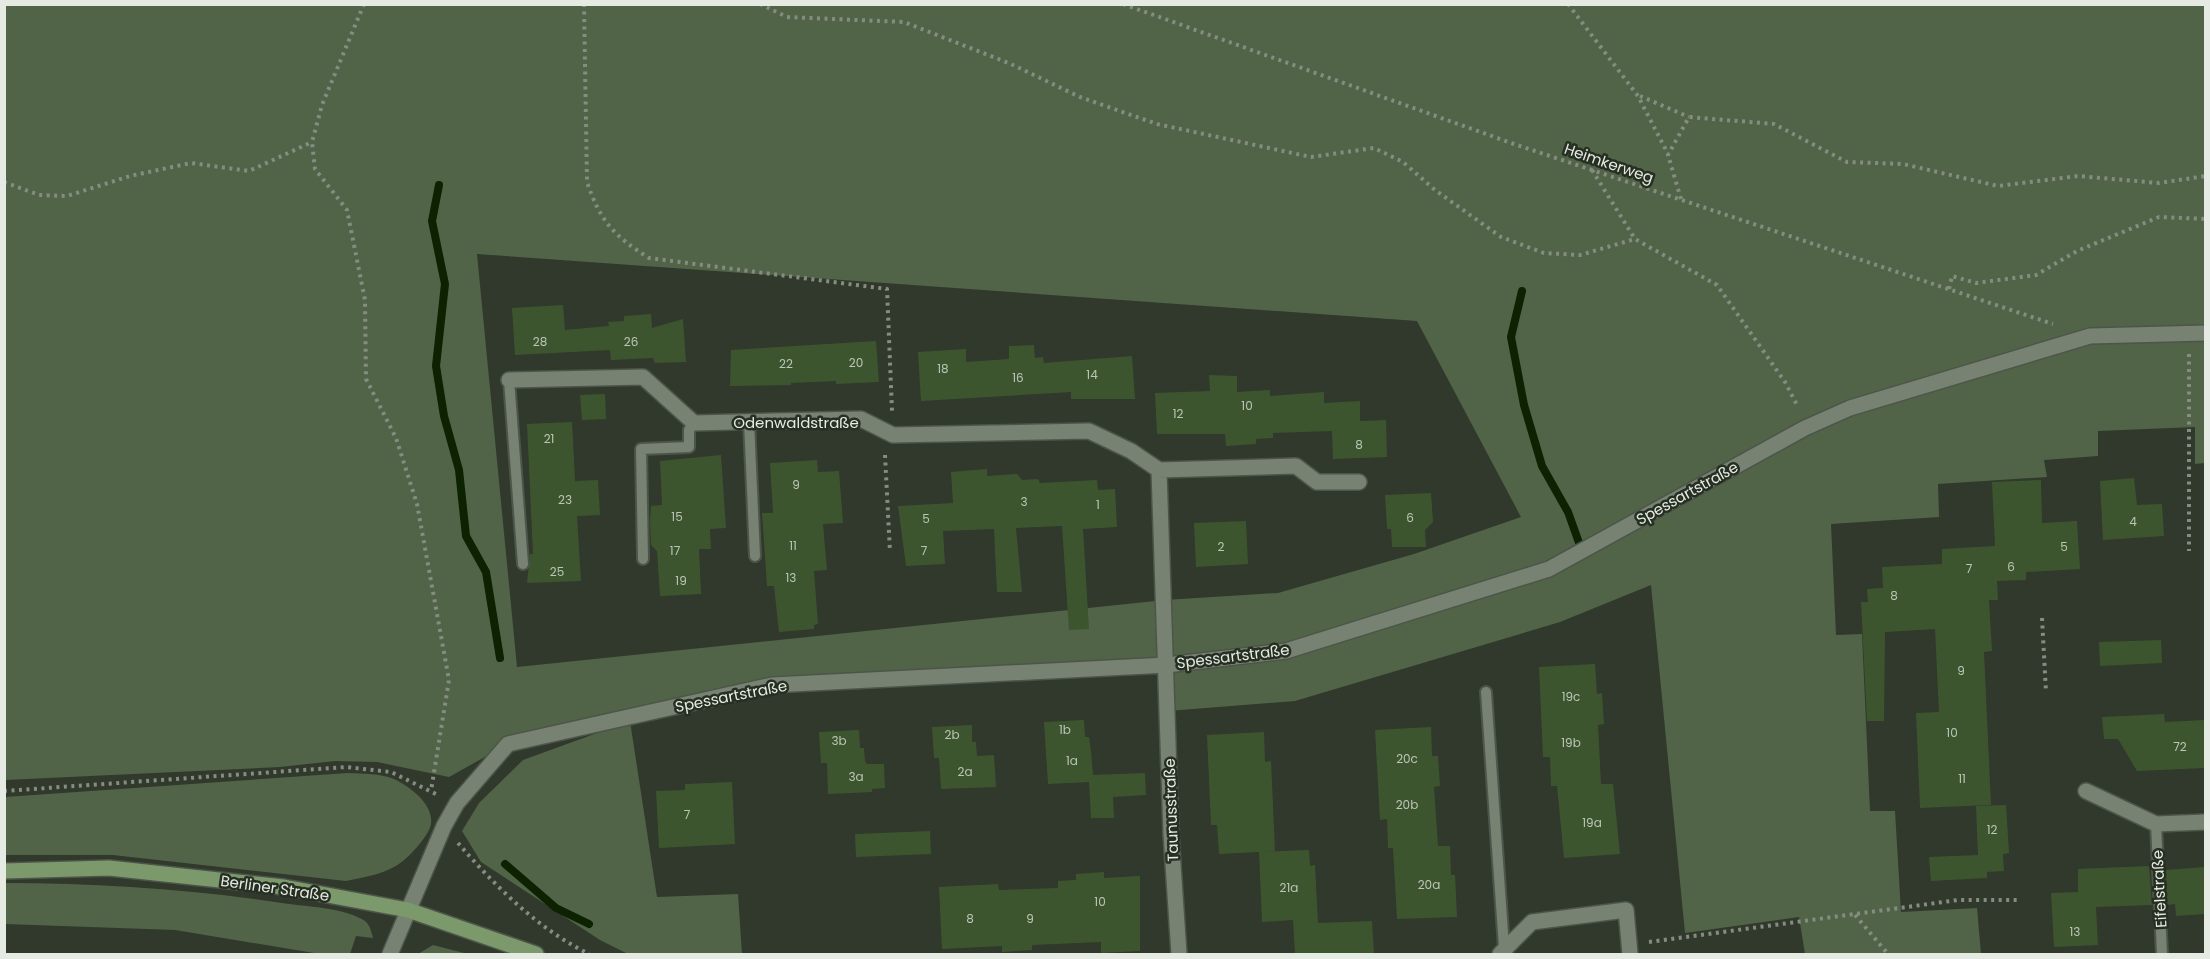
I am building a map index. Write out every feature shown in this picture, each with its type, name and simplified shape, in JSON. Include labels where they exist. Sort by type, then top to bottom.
[{"type":"street","name":"Spessartstraße","points":[[390,954],[444,826],[457,803],[508,744],[772,685],[1167,665],[1286,651],[1548,569],[1805,428],[1850,408],[2090,336],[2205,333]]},
{"type":"street","points":[[510,380],[643,377],[694,423]]},
{"type":"street","name":"Odenwaldstraße","points":[[694,423],[861,419],[888,433],[1089,431],[1131,451],[1159,470]]},
{"type":"street","points":[[1167,665],[1159,470],[1296,466],[1317,482],[1359,482]]},
{"type":"street","name":"Taunusstraße","points":[[1167,665],[1171,834],[1179,954]]},
{"type":"street","points":[[2086,791],[2156,824],[2205,822]]},
{"type":"street","name":"Berliner Straße","points":[[4,870],[110,868],[285,886],[408,910],[536,954]]},
{"type":"street","points":[[1502,951],[1532,922],[1626,910],[1630,949]]},
{"type":"lane","points":[[510,380],[523,564]]},
{"type":"lane","points":[[749,422],[755,556]]},
{"type":"lane","points":[[643,559],[641,449],[689,447],[689,430],[694,423]]},
{"type":"lane","points":[[1486,692],[1502,951]]},
{"type":"lane","name":"Eifelstraße","points":[[2156,824],[2162,954]]},
{"type":"path","points":[[364,4],[322,105],[312,142],[315,169],[347,210],[365,300],[366,379],[396,438],[417,504],[449,680],[431,791]]},
{"type":"path","points":[[584,4],[587,182],[596,209],[618,238],[649,258],[887,289],[890,552]]},
{"type":"path","points":[[760,4],[787,17],[904,22],[1011,64],[1080,97],[1157,124],[1311,157],[1374,148],[1403,162],[1442,196],[1501,237],[1544,253],[1580,255],[1613,248],[1635,239]]},
{"type":"path","name":"Heimkerweg","points":[[1123,4],[1592,170],[2090,336]]},
{"type":"path","points":[[1568,4],[1638,96],[1668,155],[1681,200]]},
{"type":"path","points":[[1638,96],[1689,117],[1774,124],[1847,162],[1903,164],[1998,186],[2078,176],[2159,183],[2205,177]]},
{"type":"path","points":[[1668,155],[1689,117]]},
{"type":"path","points":[[4,182],[39,195],[67,196],[130,176],[191,163],[249,171],[312,142]]},
{"type":"path","points":[[1592,170],[1635,239],[1717,285],[1785,382],[1805,428]]},
{"type":"path","points":[[1949,289],[1952,276],[1976,283],[2036,275],[2077,251],[2159,217],[2205,219]]},
{"type":"path","points":[[2188,333],[2189,551]]},
{"type":"path","points":[[2042,618],[2046,692]]},
{"type":"path","points":[[4,791],[346,767],[390,772],[457,803]]},
{"type":"path","points":[[444,826],[495,885],[568,944],[589,954]]},
{"type":"path","points":[[1630,949],[1958,900],[2021,900]]},
{"type":"path","points":[[1855,915],[1888,954]]},
{"type":"green space","points":[[5,5],[2205,5],[2205,463],[2195,464],[2195,427],[2098,431],[2098,456],[2044,460],[2047,477],[1938,484],[1939,517],[1831,524],[1836,635],[1862,634],[1870,811],[1895,811],[1901,912],[1977,908],[1981,954],[1805,954],[1799,917],[1685,933],[1651,585],[1560,622],[1295,701],[1168,711],[1167,665],[772,685],[508,744],[449,777],[377,762],[335,761],[280,767],[5,780]],"holes":[[[477,254],[1417,321],[1521,517],[1414,554],[1278,593],[1165,600],[517,667]]]},
{"type":"green space","points":[[630,721],[657,897],[738,894],[742,954],[628,954],[600,940],[481,862],[462,831],[479,803],[523,760]]},
{"type":"green space","points":[[348,773],[371,774],[394,779],[413,791],[429,810],[431,824],[420,844],[407,858],[383,872],[346,881],[113,855],[5,855],[5,797]]},
{"type":"green space","points":[[5,883],[144,888],[323,908],[362,919],[371,930],[373,938],[356,936],[350,954],[320,954],[175,930],[5,924]]},
{"type":"green space","points":[[433,945],[468,954],[418,954]]},
{"type":"building","points":[[563,305],[565,330],[609,326],[608,322],[624,321],[624,316],[651,314],[652,328],[683,319],[686,362],[655,363],[653,358],[611,360],[610,350],[515,355],[512,308]]},
{"type":"building","points":[[876,341],[879,382],[836,384],[836,381],[791,383],[791,385],[730,386],[731,350]]},
{"type":"building","points":[[1034,345],[1035,358],[1043,357],[1044,363],[1132,356],[1135,399],[1071,399],[1071,392],[921,401],[918,352],[966,349],[966,362],[1009,359],[1009,346]]},
{"type":"building","points":[[1209,375],[1237,376],[1237,392],[1270,390],[1270,396],[1324,392],[1324,403],[1360,401],[1360,421],[1386,420],[1387,457],[1333,459],[1332,431],[1273,433],[1273,438],[1256,439],[1256,444],[1226,446],[1225,434],[1157,434],[1155,393],[1210,391]]},
{"type":"building","points":[[605,394],[606,419],[582,420],[580,395]]},
{"type":"building","points":[[572,422],[575,481],[598,480],[600,515],[577,516],[581,581],[527,583],[530,554],[533,554],[527,424]]},
{"type":"building","points":[[721,455],[726,528],[710,529],[711,549],[699,549],[701,594],[660,596],[657,551],[651,545],[650,522],[651,506],[662,505],[660,461]]},
{"type":"building","points":[[817,460],[818,472],[839,471],[843,523],[823,524],[827,570],[814,571],[818,624],[814,625],[814,629],[779,632],[774,586],[767,586],[762,513],[773,513],[770,463]]},
{"type":"building","points":[[987,469],[987,476],[1017,474],[1022,480],[1038,479],[1040,483],[1097,480],[1098,490],[1115,489],[1117,527],[1083,529],[1089,629],[1069,630],[1062,526],[1016,528],[1022,592],[997,592],[994,529],[943,531],[945,564],[906,566],[898,506],[953,503],[951,472]]},
{"type":"building","points":[[2134,478],[2137,505],[2162,504],[2164,536],[2103,540],[2100,481]]},
{"type":"building","points":[[2041,480],[2042,523],[2077,521],[2080,569],[2026,572],[2026,580],[1997,581],[1998,600],[1989,600],[1992,651],[1984,652],[1991,805],[1920,808],[1916,713],[1939,712],[1935,629],[1885,632],[1884,721],[1867,721],[1861,602],[1868,602],[1867,589],[1883,588],[1882,567],[1942,564],[1942,549],[1995,546],[1992,482]]},
{"type":"building","points":[[1431,493],[1433,522],[1425,530],[1426,547],[1392,547],[1391,529],[1387,529],[1385,495]]},
{"type":"building","points":[[1246,521],[1248,564],[1196,567],[1194,523]]},
{"type":"building","points":[[2161,640],[2162,663],[2100,666],[2099,642]]},
{"type":"building","points":[[1595,664],[1597,694],[1602,693],[1604,724],[1598,725],[1601,784],[1613,784],[1620,854],[1564,858],[1557,786],[1551,786],[1550,757],[1543,757],[1539,667]]},
{"type":"building","points":[[2164,714],[2165,722],[2205,720],[2205,768],[2137,771],[2118,739],[2104,739],[2102,717]]},
{"type":"building","points":[[1084,720],[1085,737],[1089,737],[1093,775],[1145,773],[1146,795],[1113,797],[1114,818],[1091,818],[1089,782],[1048,784],[1044,722]]},
{"type":"building","points":[[972,725],[972,742],[976,742],[977,756],[994,755],[996,787],[941,789],[939,758],[934,758],[932,727]]},
{"type":"building","points":[[1431,727],[1432,756],[1438,756],[1440,786],[1434,787],[1438,846],[1450,846],[1451,875],[1455,875],[1457,917],[1397,919],[1393,848],[1388,848],[1387,819],[1380,820],[1375,730]]},
{"type":"building","points":[[859,730],[860,748],[864,748],[867,764],[884,764],[885,788],[872,789],[872,792],[828,794],[827,763],[821,763],[819,732]]},
{"type":"building","points":[[1264,732],[1265,762],[1271,761],[1275,851],[1219,854],[1217,825],[1211,825],[1207,735]]},
{"type":"building","points":[[732,782],[735,844],[659,848],[656,791],[685,790],[685,784]]},
{"type":"building","points":[[2006,805],[2009,853],[2003,854],[2004,871],[1987,872],[1987,878],[1931,881],[1929,857],[1978,855],[1976,806]]},
{"type":"building","points":[[930,831],[931,854],[856,857],[855,834]]},
{"type":"building","points":[[1309,850],[1310,866],[1315,865],[1318,923],[1372,921],[1374,954],[1295,954],[1293,920],[1262,922],[1259,852]]},
{"type":"building","points":[[2149,866],[2152,905],[2096,907],[2098,945],[2054,947],[2051,893],[2078,892],[2078,869]]},
{"type":"building","points":[[2205,867],[2205,914],[2176,916],[2175,904],[2167,905],[2166,870]]},
{"type":"building","points":[[1104,872],[1104,878],[1140,876],[1140,951],[1101,953],[1101,942],[1032,945],[1032,950],[1002,952],[1002,946],[942,949],[939,887],[998,884],[999,890],[1058,888],[1058,881],[1076,880],[1076,874]]},
{"type":"waterway","points":[[439,185],[432,221],[445,284],[436,366],[444,416],[459,470],[466,536],[486,572],[500,658]]},
{"type":"waterway","points":[[1522,291],[1511,337],[1524,405],[1542,466],[1568,512],[1582,551]]},
{"type":"waterway","points":[[505,864],[556,908],[589,924]]}]
